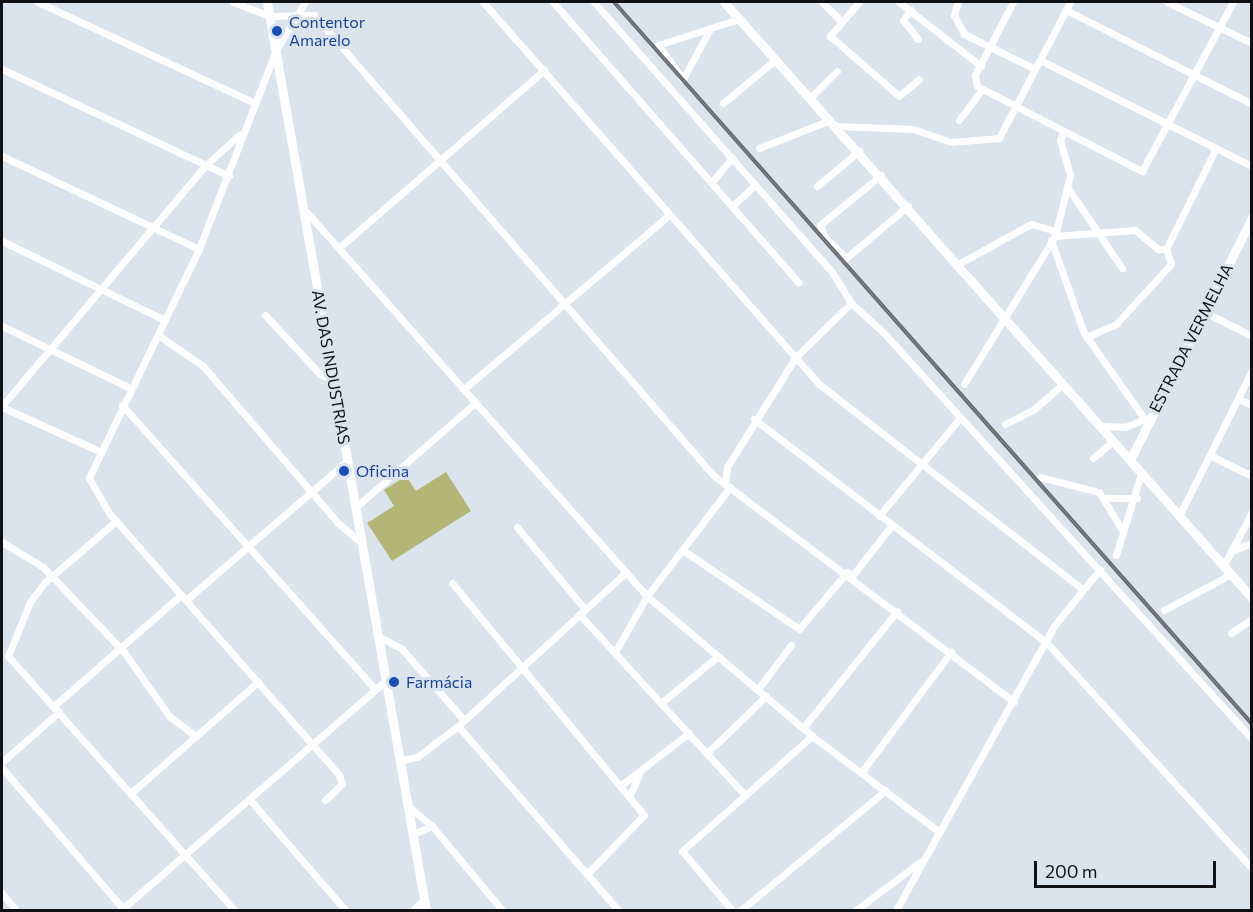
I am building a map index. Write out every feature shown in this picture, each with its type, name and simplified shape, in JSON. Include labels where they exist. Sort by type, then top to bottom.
[{"type":"street","points":[[38,2],[255,103]]},
{"type":"street","points":[[233,2],[269,16],[300,13],[314,15],[566,302],[713,474],[850,574],[1014,702]]},
{"type":"street","name":"AV. DAS INDUSTRIAS","points":[[267,2],[399,761],[410,808],[425,905]]},
{"type":"street","points":[[305,2],[276,50],[255,103],[239,135],[229,176],[199,249],[122,405],[101,452],[90,486],[116,521],[343,782],[325,800]]},
{"type":"street","points":[[483,2],[795,358],[827,390],[1081,588]]},
{"type":"street","points":[[553,2],[799,283]]},
{"type":"street","points":[[594,2],[832,272],[851,303],[883,332],[959,419],[1100,569],[1251,739]]},
{"type":"street","points":[[724,2],[881,175],[1251,598]]},
{"type":"street","points":[[822,2],[839,19]]},
{"type":"street","points":[[859,2],[839,19],[830,36],[897,95],[919,79]]},
{"type":"street","points":[[899,2],[981,66]]},
{"type":"street","points":[[958,2],[954,15],[961,29],[1035,69]]},
{"type":"street","points":[[1013,2],[975,80],[982,90],[1142,171],[1170,123],[1233,2]]},
{"type":"street","points":[[759,148],[832,123],[914,129],[948,141],[977,142],[1002,136],[1070,2]]},
{"type":"street","points":[[1171,2],[1251,43]]},
{"type":"street","points":[[911,10],[903,20],[918,39]]},
{"type":"street","points":[[1066,10],[1251,105]]},
{"type":"street","points":[[710,29],[688,79],[683,79],[657,46],[678,34],[710,29],[739,19]]},
{"type":"street","points":[[723,102],[775,60]]},
{"type":"street","points":[[1040,60],[1170,123],[1251,166]]},
{"type":"street","points":[[2,69],[229,176]]},
{"type":"street","points":[[341,246],[544,70]]},
{"type":"street","points":[[810,98],[837,71]]},
{"type":"street","points":[[959,120],[982,90]]},
{"type":"street","points":[[964,384],[1007,319],[1027,274],[1054,235],[1068,188],[1064,131]]},
{"type":"street","points":[[101,452],[2,406],[206,165],[239,135]]},
{"type":"street","points":[[1086,337],[1116,324],[1171,264],[1166,249],[1216,148]]},
{"type":"street","points":[[817,186],[859,151]]},
{"type":"street","points":[[2,156],[199,249]]},
{"type":"street","points":[[711,183],[732,158]]},
{"type":"street","points":[[881,175],[820,225],[824,236],[846,258],[908,206]]},
{"type":"street","points":[[732,206],[755,185]]},
{"type":"street","points":[[1068,188],[1101,233],[1122,268]]},
{"type":"street","points":[[303,208],[341,246],[647,596],[812,736],[938,831]]},
{"type":"street","points":[[464,389],[669,215]]},
{"type":"street","name":"ESTRADA VERMELHA","points":[[1130,460],[1147,421],[1251,217]]},
{"type":"street","points":[[958,264],[1031,224],[1054,235],[1135,230],[1158,249],[1166,249]]},
{"type":"street","points":[[1054,235],[1086,337],[1147,421],[1125,427],[1100,426]]},
{"type":"street","points":[[2,241],[165,320]]},
{"type":"street","points":[[615,652],[647,596],[684,550],[728,485],[727,467],[754,419],[795,358],[851,303]]},
{"type":"street","points":[[1204,312],[1251,336]]},
{"type":"street","points":[[265,315],[320,374],[333,380]]},
{"type":"street","points":[[2,326],[130,388]]},
{"type":"street","points":[[158,335],[203,366],[310,491],[361,542]]},
{"type":"street","points":[[1179,516],[1251,370]]},
{"type":"street","points":[[1005,423],[1033,410],[1063,384]]},
{"type":"street","points":[[1238,399],[1251,405]]},
{"type":"street","points":[[356,507],[476,402]]},
{"type":"street","points":[[122,405],[375,689]]},
{"type":"street","points":[[754,419],[1047,643],[1250,863]]},
{"type":"street","points":[[879,516],[959,419]]},
{"type":"street","points":[[1093,458],[1113,441]]},
{"type":"street","points":[[1209,455],[1251,476]]},
{"type":"street","points":[[2,762],[119,648],[347,461]]},
{"type":"street","points":[[713,474],[727,467]]},
{"type":"street","points":[[1116,555],[1122,530],[1137,498],[1141,473]]},
{"type":"street","points":[[1040,477],[1106,498],[1137,498]]},
{"type":"street","points":[[1106,498],[1122,530]]},
{"type":"street","points":[[1224,565],[1251,512]]},
{"type":"street","points":[[116,521],[50,576],[30,602],[8,652],[234,910]]},
{"type":"street","points":[[684,550],[800,629],[891,525]]},
{"type":"street","points":[[517,526],[615,652],[745,795]]},
{"type":"street","points":[[2,542],[33,558],[119,648],[183,729],[190,742]]},
{"type":"street","points":[[1231,551],[1251,543]]},
{"type":"street","points":[[896,910],[920,862],[1047,643],[1081,588],[1100,569]]},
{"type":"street","points":[[399,761],[417,757],[461,723],[626,572]]},
{"type":"street","points":[[1164,610],[1231,574]]},
{"type":"street","points":[[452,583],[629,797],[644,820],[587,874]]},
{"type":"street","points":[[803,728],[897,611]]},
{"type":"street","points":[[1231,633],[1251,619]]},
{"type":"street","points":[[378,636],[402,648],[461,723],[618,910]]},
{"type":"street","points":[[758,689],[791,645]]},
{"type":"street","points":[[861,773],[951,652]]},
{"type":"street","points":[[662,703],[717,657]]},
{"type":"street","points":[[2,768],[122,910],[385,681]]},
{"type":"street","points":[[131,794],[258,682]]},
{"type":"street","points":[[707,753],[766,696]]},
{"type":"street","points":[[183,729],[196,736]]},
{"type":"street","points":[[620,786],[639,776],[689,734]]},
{"type":"street","points":[[732,910],[682,853],[812,736]]},
{"type":"street","points":[[629,797],[639,776]]},
{"type":"street","points":[[871,797],[875,783]]},
{"type":"street","points":[[741,910],[871,797],[886,790]]},
{"type":"street","points":[[249,799],[345,910]]},
{"type":"street","points":[[410,808],[432,826],[502,910]]},
{"type":"street","points":[[413,834],[432,826]]},
{"type":"street","points":[[856,910],[920,862]]},
{"type":"street","points":[[2,893],[5,903],[16,910]]},
{"type":"street","points":[[413,910],[425,905]]},
{"type":"green space","points":[[446,472],[471,511],[392,561],[367,523],[394,506],[384,490],[406,476],[416,491]]},
{"type":"railway","points":[[614,2],[1252,724]]},
{"type":"place","name":"Contentor Amarelo","points":[[277,31]]},
{"type":"place","name":"Oficina","points":[[344,471]]},
{"type":"place","name":"Farmácia","points":[[394,682]]}]
